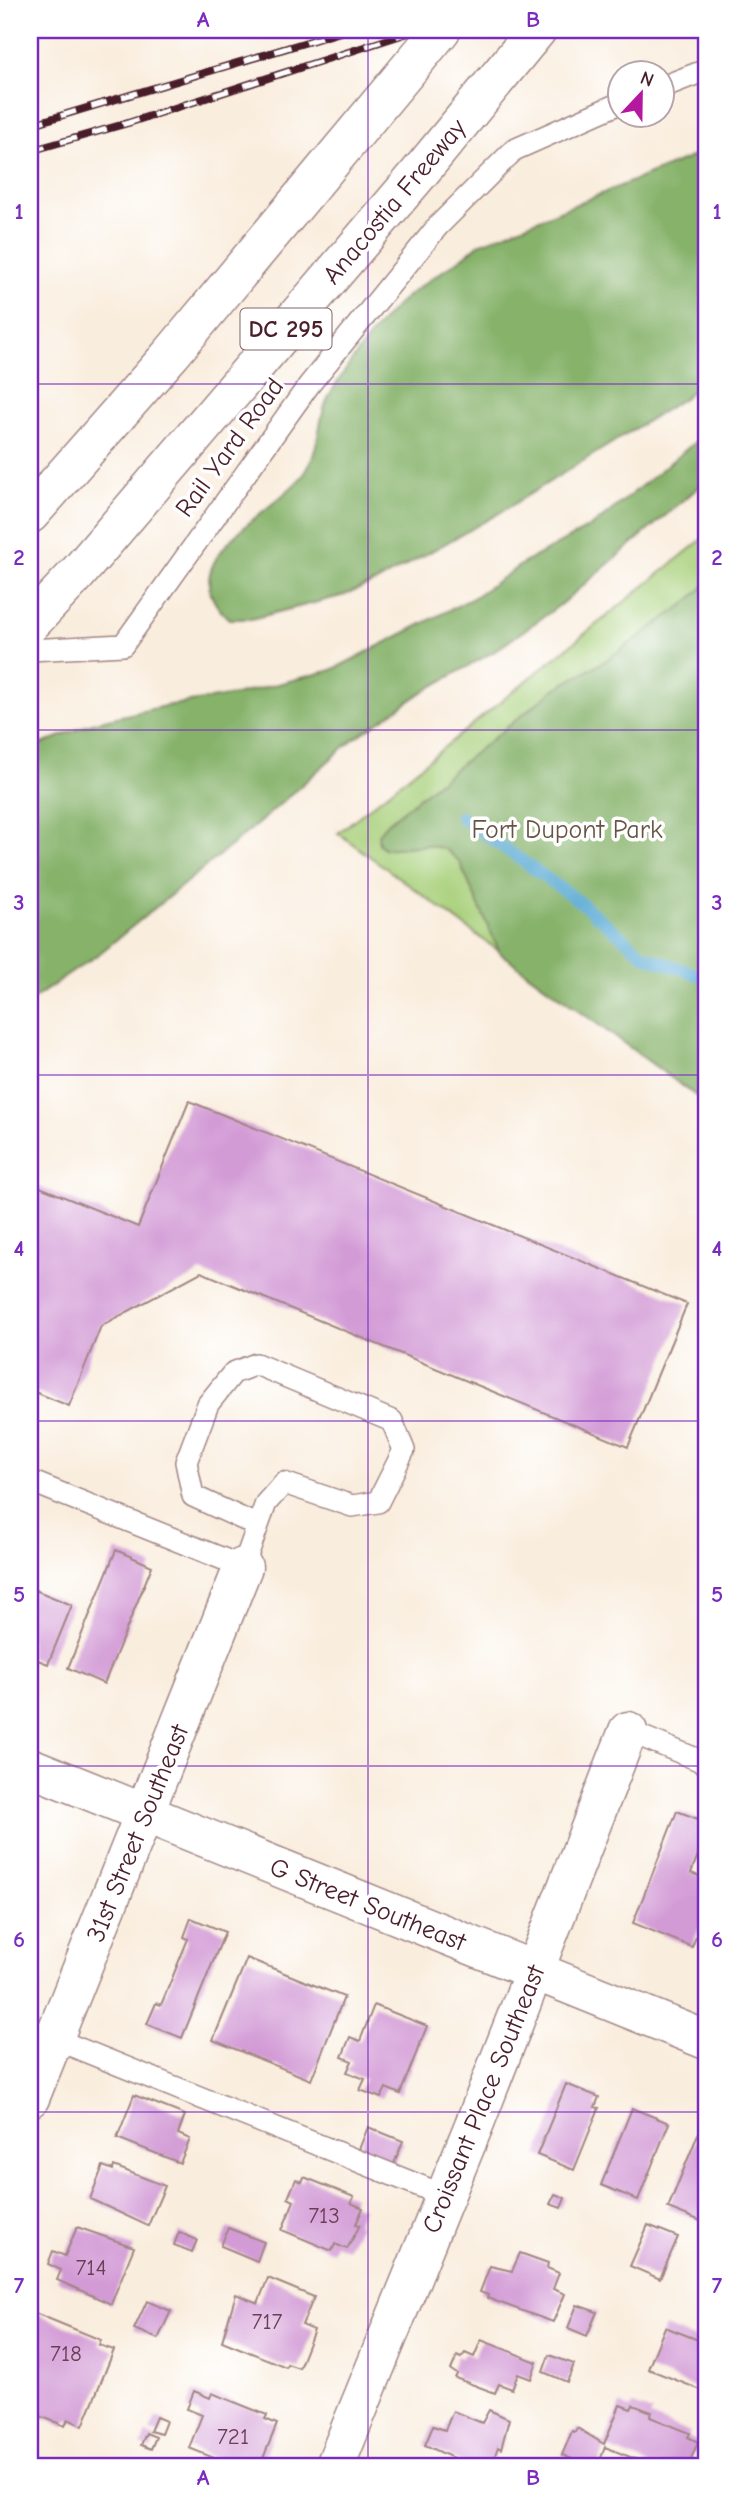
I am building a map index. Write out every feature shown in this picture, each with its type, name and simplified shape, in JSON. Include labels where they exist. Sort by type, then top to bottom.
[{"type":"main road","name":"DC 295","points":[[30,514],[172,353],[441,30]]},
{"type":"main road","name":"Anacostia Freeway","points":[[30,624],[77,574],[407,188],[537,30]]},
{"type":"main road","name":"31st Street Southeast","points":[[30,2098],[42,2034],[145,1814],[243,1567]]},
{"type":"main road","name":"Croissant Place Southeast","points":[[335,2466],[445,2196],[628,1731]]},
{"type":"main road","name":"G Street Southeast","points":[[30,1767],[706,2040]]},
{"type":"lane","points":[[676,82],[706,70]]},
{"type":"lane","name":"Rail Yard Road","points":[[30,650],[123,645],[309,385],[438,226],[514,150],[606,110]]},
{"type":"lane","points":[[30,1481],[243,1567],[266,1503],[284,1483],[352,1506],[378,1502],[404,1450],[392,1421],[256,1364],[233,1373],[208,1404],[186,1462],[193,1496],[256,1525]]},
{"type":"lane","points":[[628,1731],[706,1763]]},
{"type":"lane","points":[[42,2034],[445,2196]]},
{"type":"green space","points":[[706,151],[706,379],[684,398],[498,514],[378,581],[345,595],[251,619],[229,619],[212,598],[209,577],[217,558],[231,539],[304,474],[314,454],[324,409],[333,389],[368,338],[400,303],[479,244]]},
{"type":"green space","points":[[706,433],[706,481],[560,605],[495,651],[421,693],[351,741],[261,821],[100,953],[30,1001],[30,749],[95,722],[165,706],[235,695],[332,670],[473,598],[522,564],[595,524]]},
{"type":"green space","name":"Fort Dupont Park","points":[[706,536],[706,1103],[338,833]]},
{"type":"green space","name":"Fort Dupont Park","points":[[706,585],[706,1103],[500,953],[459,861],[445,849],[427,845],[385,849],[379,844],[378,835],[386,824],[556,688],[605,661],[686,603]]},
{"type":"building","points":[[189,1101],[687,1304],[628,1447],[201,1272],[101,1326],[69,1406],[30,1390],[30,1183],[138,1227]]},
{"type":"building","points":[[116,1550],[152,1566],[104,1684],[68,1668]]},
{"type":"building","points":[[30,1588],[72,1605],[48,1664],[30,1657]]},
{"type":"building","points":[[677,1811],[706,1822],[706,1834],[691,1873],[706,1879],[706,1911],[692,1947],[633,1923]]},
{"type":"building","points":[[191,1918],[225,1932],[182,2038],[147,2024],[156,2003],[161,2005],[166,1993],[188,1939],[184,1937]]},
{"type":"building","points":[[247,1958],[344,1997],[311,2080],[213,2040]]},
{"type":"building","points":[[374,2005],[427,2026],[400,2094],[386,2088],[381,2098],[360,2090],[365,2079],[347,2072],[352,2061],[342,2057],[350,2037],[360,2041]]},
{"type":"building","points":[[566,2084],[599,2097],[595,2107],[599,2108],[574,2170],[537,2155]]},
{"type":"building","points":[[134,2095],[185,2115],[178,2134],[190,2139],[180,2163],[117,2138]]},
{"type":"building","points":[[632,2108],[669,2123],[638,2200],[601,2185]]},
{"type":"building","points":[[368,2127],[403,2141],[391,2171],[356,2157]]},
{"type":"building","points":[[698,2134],[706,2138],[706,2223],[668,2208]]},
{"type":"building","points":[[103,2166],[113,2170],[114,2166],[165,2186],[148,2226],[90,2199]]},
{"type":"building","points":[[304,2177],[354,2197],[351,2203],[363,2208],[356,2224],[360,2225],[347,2249],[335,2244],[332,2251],[282,2230],[294,2201],[288,2198],[296,2179],[302,2182]]},
{"type":"building","points":[[555,2194],[565,2198],[561,2208],[550,2204]]},
{"type":"building","points":[[648,2225],[678,2237],[660,2279],[630,2266]]},
{"type":"building","points":[[77,2227],[134,2247],[111,2304],[57,2280],[61,2270],[48,2264],[53,2251],[65,2256]]},
{"type":"building","points":[[228,2228],[264,2242],[257,2261],[221,2246]]},
{"type":"building","points":[[179,2232],[197,2240],[192,2252],[174,2245]]},
{"type":"building","points":[[520,2253],[548,2263],[547,2268],[559,2273],[553,2289],[565,2294],[553,2322],[487,2298],[488,2295],[480,2292],[490,2266],[512,2271]]},
{"type":"building","points":[[268,2278],[314,2297],[302,2325],[314,2330],[299,2368],[287,2364],[286,2367],[222,2341],[236,2294],[258,2303]]},
{"type":"building","points":[[147,2301],[171,2311],[158,2339],[134,2329]]},
{"type":"building","points":[[577,2305],[597,2312],[587,2336],[568,2328]]},
{"type":"building","points":[[35,2313],[101,2340],[99,2345],[114,2350],[83,2426],[68,2419],[65,2426],[30,2412],[30,2325]]},
{"type":"building","points":[[665,2327],[706,2343],[706,2392],[648,2369]]},
{"type":"building","points":[[481,2340],[537,2362],[531,2379],[518,2374],[512,2389],[499,2384],[495,2393],[455,2378],[457,2374],[451,2370],[457,2356],[461,2358],[465,2353],[474,2357]]},
{"type":"building","points":[[549,2355],[574,2364],[567,2382],[543,2372]]},
{"type":"building","points":[[194,2391],[210,2398],[212,2393],[267,2415],[265,2419],[277,2424],[260,2466],[234,2466],[189,2448],[202,2415],[187,2409]]},
{"type":"building","points":[[620,2405],[631,2409],[633,2405],[652,2412],[650,2417],[690,2433],[688,2437],[698,2442],[688,2466],[653,2466],[605,2447],[598,2466],[589,2466],[562,2455],[572,2431],[575,2432],[577,2428],[604,2444]]},
{"type":"building","points":[[489,2410],[509,2419],[501,2449],[498,2447],[491,2466],[470,2466],[425,2445],[433,2426],[445,2430],[453,2411],[482,2423]]},
{"type":"building","points":[[156,2417],[166,2421],[161,2434],[150,2431]]},
{"type":"building","points":[[146,2433],[156,2437],[151,2449],[141,2445]]},
{"type":"waterway","points":[[461,817],[580,902],[645,956],[706,978]]},
{"type":"railway","points":[[30,125],[347,30]]},
{"type":"railway","points":[[30,151],[128,123],[417,30]]}]
